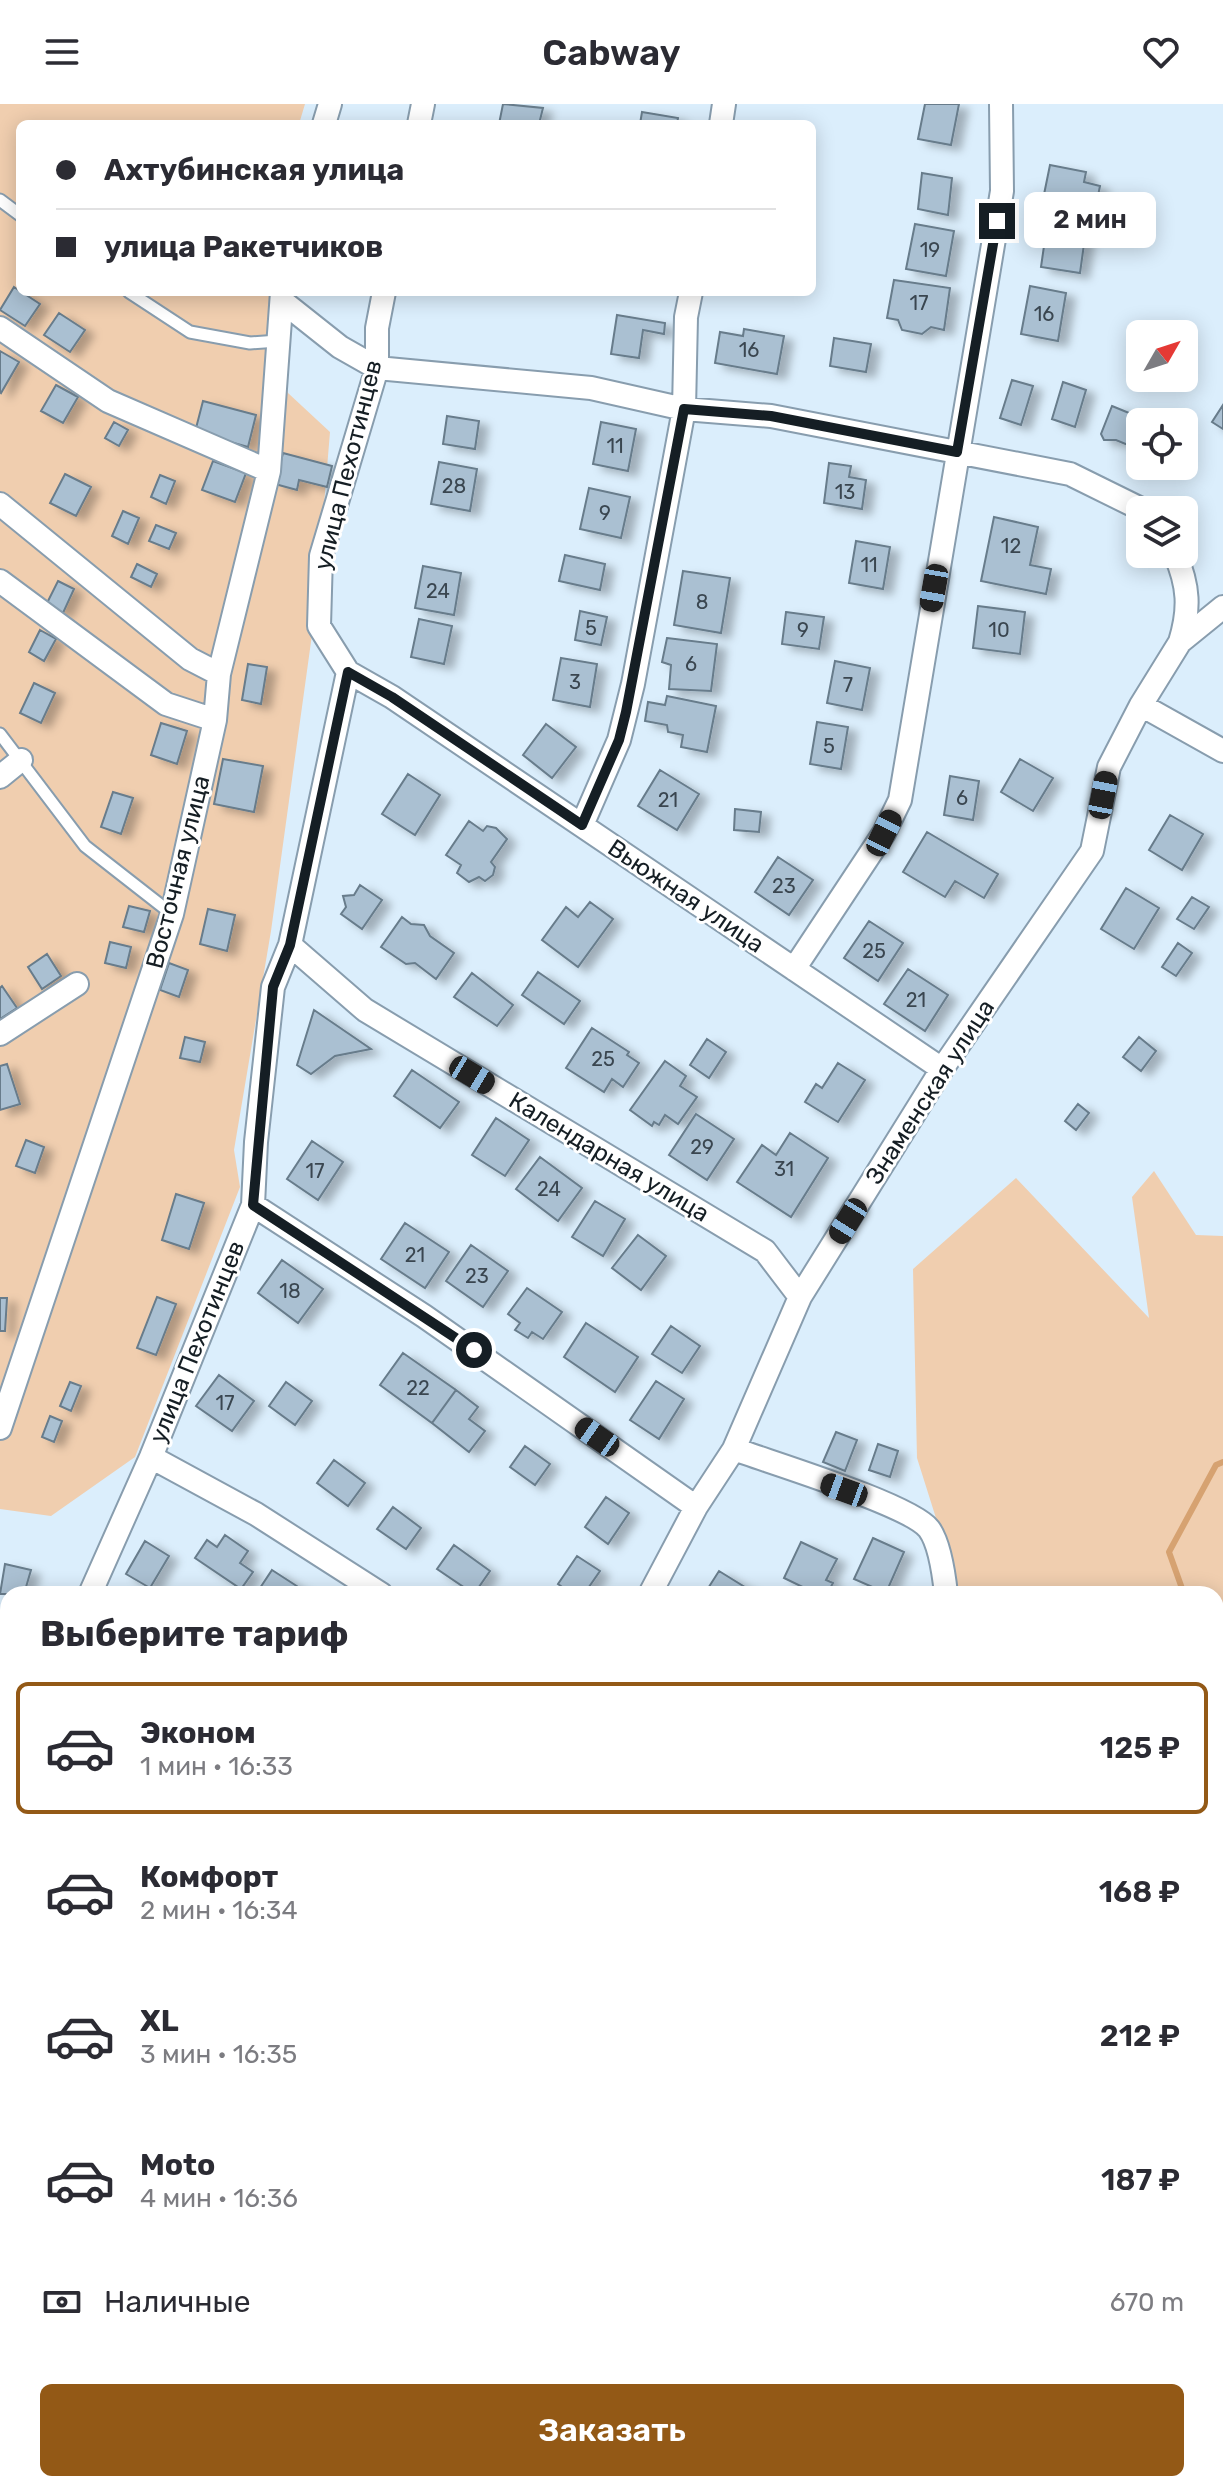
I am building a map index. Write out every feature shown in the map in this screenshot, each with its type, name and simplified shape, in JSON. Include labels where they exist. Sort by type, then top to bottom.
[{"type":"street","points":[[794,969],[884,833],[900,800],[1002,191],[1001,104]]},
{"type":"street","points":[[282,296],[340,347],[377,368],[591,388],[684,409],[771,416],[1070,474],[1126,502]]},
{"type":"street","name":"Восточная улица","points":[[0,1428],[172,914],[215,720],[219,674],[269,471],[282,296]]},
{"type":"street","name":"улица Пехотинцев","points":[[94,1586],[151,1457],[253,1205],[273,987],[290,945],[348,672],[319,626],[321,556],[377,368],[377,328],[383,296]]},
{"type":"street","points":[[582,825],[619,740],[626,712],[684,409],[686,317],[690,296]]},
{"type":"street","points":[[0,328],[108,401],[269,471]]},
{"type":"street","points":[[0,504],[190,659],[219,674]]},
{"type":"street","points":[[1180,642],[1189,612],[1181,568]]},
{"type":"street","points":[[0,581],[166,704],[215,720]]},
{"type":"street","name":"Знаменская улица","points":[[654,1586],[696,1507],[734,1449],[800,1297],[942,1069],[1092,851],[1109,767],[1141,705],[1180,642],[1223,607]]},
{"type":"street","name":"Вьюжная улица","points":[[348,672],[392,697],[942,1069]]},
{"type":"street","points":[[1141,705],[1223,751]]},
{"type":"street","points":[[0,777],[21,760]]},
{"type":"street","name":"Календарная улица","points":[[290,945],[365,1010],[765,1251],[800,1297]]},
{"type":"street","points":[[0,1034],[77,984]]},
{"type":"street","points":[[253,1205],[424,1316],[696,1507]]},
{"type":"street","points":[[734,1449],[898,1510],[928,1528],[945,1586]]},
{"type":"street","points":[[151,1457],[256,1514],[368,1586]]},
{"type":"lane","points":[[135,296],[190,332],[250,343],[278,341]]},
{"type":"lane","points":[[0,734],[85,846],[172,914]]},
{"type":"shaded area","points":[[0,104],[305,104],[300,120],[16,120],[16,296],[270,296],[269,331],[288,393],[330,432],[315,613],[271,931],[234,1150],[240,1187],[135,1457],[51,1516],[0,1509]]},
{"type":"shaded area","points":[[1154,1171],[1196,1235],[1223,1236],[1223,1586],[957,1586],[917,1458],[913,1269],[1016,1178],[1149,1318],[1132,1197]]},
{"type":"building","points":[[503,104],[543,108],[540,120],[500,120]]},
{"type":"building","points":[[925,104],[959,104],[951,145],[918,139]]},
{"type":"building","points":[[642,112],[678,118],[678,120],[641,120]]},
{"type":"building","points":[[1050,165],[1086,172],[1084,182],[1100,186],[1092,225],[1040,214]]},
{"type":"building","points":[[922,173],[952,178],[948,215],[918,209]]},
{"type":"building","points":[[915,224],[954,231],[946,276],[906,269]]},
{"type":"building","points":[[1046,232],[1085,237],[1080,273],[1041,267]]},
{"type":"building","points":[[894,280],[950,288],[944,330],[931,327],[922,334],[902,330],[898,320],[887,318]]},
{"type":"building","points":[[1030,286],[1066,293],[1058,341],[1021,334]]},
{"type":"building","points":[[14,287],[16,296],[28,296],[40,304],[25,326],[0,310]]},
{"type":"building","points":[[59,313],[85,330],[70,352],[44,335]]},
{"type":"building","points":[[617,315],[665,323],[664,334],[643,330],[639,358],[611,354]]},
{"type":"building","points":[[744,329],[784,336],[777,374],[715,363],[720,332],[743,336]]},
{"type":"building","points":[[834,338],[871,344],[866,372],[830,366]]},
{"type":"building","points":[[0,351],[19,362],[1,393],[0,392]]},
{"type":"building","points":[[1012,380],[1033,386],[1021,425],[1000,418]]},
{"type":"building","points":[[1063,382],[1086,390],[1075,427],[1052,419]]},
{"type":"building","points":[[56,385],[78,397],[63,423],[41,411]]},
{"type":"building","points":[[203,401],[256,415],[248,447],[195,432]]},
{"type":"building","points":[[1223,405],[1223,429],[1212,422]]},
{"type":"building","points":[[1112,406],[1126,412],[1126,444],[1104,440],[1101,434]]},
{"type":"building","points":[[447,416],[479,421],[475,449],[443,444]]},
{"type":"building","points":[[114,422],[128,430],[119,446],[105,438]]},
{"type":"building","points":[[601,422],[636,429],[628,471],[593,464]]},
{"type":"building","points":[[283,453],[332,466],[327,487],[299,480],[297,490],[275,484]]},
{"type":"building","points":[[213,461],[246,473],[235,502],[202,490]]},
{"type":"building","points":[[439,462],[477,469],[470,511],[431,504]]},
{"type":"building","points":[[829,463],[851,466],[849,477],[866,480],[862,509],[824,503]]},
{"type":"building","points":[[65,474],[91,487],[76,516],[50,503]]},
{"type":"building","points":[[160,475],[175,481],[166,504],[151,497]]},
{"type":"building","points":[[589,488],[630,497],[621,538],[580,529]]},
{"type":"building","points":[[123,511],[139,518],[128,544],[112,536]]},
{"type":"building","points":[[994,517],[1038,527],[1030,565],[1051,569],[1046,594],[981,581]]},
{"type":"building","points":[[156,525],[176,533],[169,549],[149,541]]},
{"type":"building","points":[[856,541],[890,547],[883,589],[849,583]]},
{"type":"building","points":[[565,555],[605,564],[600,590],[559,581]]},
{"type":"building","points":[[137,564],[157,574],[151,587],[131,577]]},
{"type":"building","points":[[423,566],[461,573],[454,615],[415,608]]},
{"type":"building","points":[[683,571],[730,578],[721,633],[674,625]]},
{"type":"building","points":[[58,581],[74,589],[63,613],[46,605]]},
{"type":"building","points":[[978,606],[1025,612],[1020,654],[973,648]]},
{"type":"building","points":[[580,611],[607,617],[601,645],[575,640]]},
{"type":"building","points":[[786,612],[824,617],[819,649],[782,644]]},
{"type":"building","points":[[419,619],[452,626],[444,664],[411,657]]},
{"type":"building","points":[[40,630],[56,639],[44,661],[29,652]]},
{"type":"building","points":[[667,638],[717,644],[711,691],[669,689],[671,665],[662,662]]},
{"type":"building","points":[[561,658],[597,664],[590,707],[553,700]]},
{"type":"building","points":[[835,661],[870,668],[862,710],[827,703]]},
{"type":"building","points":[[248,664],[267,667],[261,704],[242,700]]},
{"type":"building","points":[[34,683],[55,693],[41,723],[20,713]]},
{"type":"building","points":[[667,696],[716,706],[707,752],[681,747],[683,735],[668,732],[667,725],[645,721],[648,702],[665,705]]},
{"type":"building","points":[[817,722],[848,727],[841,769],[810,764]]},
{"type":"building","points":[[161,723],[187,731],[177,764],[151,755]]},
{"type":"building","points":[[546,724],[576,747],[552,778],[523,755]]},
{"type":"building","points":[[223,759],[263,766],[254,812],[214,804]]},
{"type":"building","points":[[1020,759],[1053,778],[1033,811],[1001,792]]},
{"type":"building","points":[[660,770],[699,794],[677,830],[638,806]]},
{"type":"building","points":[[408,774],[440,795],[415,835],[382,814]]},
{"type":"building","points":[[950,776],[979,781],[973,820],[944,815]]},
{"type":"building","points":[[113,792],[133,798],[121,834],[101,827]]},
{"type":"building","points":[[735,809],[761,812],[759,832],[734,830]]},
{"type":"building","points":[[1170,815],[1203,834],[1182,870],[1149,850]]},
{"type":"building","points":[[469,821],[483,831],[487,826],[496,828],[507,839],[491,862],[495,867],[493,875],[485,881],[479,877],[469,882],[457,873],[461,865],[446,855]]},
{"type":"building","points":[[927,832],[998,874],[984,898],[955,881],[945,897],[903,872]]},
{"type":"building","points":[[778,857],[813,880],[789,915],[755,892]]},
{"type":"building","points":[[360,885],[382,900],[362,929],[341,914],[346,907],[343,896],[354,895]]},
{"type":"building","points":[[1126,888],[1159,908],[1134,949],[1101,929]]},
{"type":"building","points":[[1192,897],[1209,907],[1194,929],[1177,919]]},
{"type":"building","points":[[590,902],[613,919],[578,967],[542,940],[566,907],[578,917]]},
{"type":"building","points":[[129,906],[150,911],[144,932],[123,927]]},
{"type":"building","points":[[208,909],[235,915],[227,951],[200,944]]},
{"type":"building","points":[[402,917],[411,924],[424,925],[430,936],[454,953],[436,979],[415,963],[406,964],[381,947]]},
{"type":"building","points":[[869,921],[903,943],[878,981],[844,958]]},
{"type":"building","points":[[110,942],[131,947],[126,968],[105,963]]},
{"type":"building","points":[[1178,943],[1192,953],[1176,976],[1162,967]]},
{"type":"building","points":[[47,954],[61,976],[42,989],[28,967]]},
{"type":"building","points":[[169,963],[188,970],[179,997],[160,990]]},
{"type":"building","points":[[908,969],[948,995],[925,1031],[884,1004]]},
{"type":"building","points":[[538,972],[580,1001],[564,1024],[522,995]]},
{"type":"building","points":[[472,973],[513,1005],[497,1026],[454,997]]},
{"type":"building","points":[[2,986],[17,1008],[0,1019],[0,988]]},
{"type":"building","points":[[314,1010],[371,1049],[335,1056],[311,1074],[297,1065]]},
{"type":"building","points":[[592,1028],[629,1052],[627,1055],[639,1063],[623,1087],[612,1079],[604,1092],[566,1068]]},
{"type":"building","points":[[185,1037],[205,1042],[200,1062],[180,1058]]},
{"type":"building","points":[[1139,1037],[1156,1051],[1141,1071],[1123,1057]]},
{"type":"building","points":[[707,1039],[726,1052],[709,1078],[690,1065]]},
{"type":"building","points":[[665,1061],[686,1076],[680,1086],[697,1097],[678,1124],[665,1115],[659,1125],[654,1122],[652,1126],[630,1110]]},
{"type":"building","points":[[838,1063],[865,1080],[838,1122],[805,1102],[816,1084],[822,1088]]},
{"type":"building","points":[[7,1064],[20,1104],[0,1110],[0,1066]]},
{"type":"building","points":[[412,1070],[459,1102],[440,1128],[394,1096]]},
{"type":"building","points":[[1078,1104],[1089,1113],[1076,1130],[1065,1121]]},
{"type":"building","points":[[696,1114],[734,1139],[707,1180],[669,1155]]},
{"type":"building","points":[[496,1118],[529,1140],[505,1176],[472,1155]]},
{"type":"building","points":[[790,1133],[828,1158],[791,1217],[737,1182],[762,1145],[776,1155]]},
{"type":"building","points":[[26,1140],[44,1147],[35,1173],[16,1166]]},
{"type":"building","points":[[312,1141],[343,1162],[318,1200],[287,1179]]},
{"type":"building","points":[[540,1157],[582,1188],[558,1221],[516,1189]]},
{"type":"building","points":[[176,1194],[204,1203],[189,1249],[162,1240]]},
{"type":"building","points":[[595,1201],[625,1219],[603,1256],[572,1237]]},
{"type":"building","points":[[405,1223],[449,1252],[425,1288],[381,1259]]},
{"type":"building","points":[[638,1235],[666,1256],[641,1290],[612,1268]]},
{"type":"building","points":[[471,1245],[508,1271],[483,1307],[446,1281]]},
{"type":"building","points":[[282,1260],[323,1289],[298,1323],[258,1293]]},
{"type":"building","points":[[527,1288],[562,1312],[543,1339],[532,1332],[528,1338],[515,1330],[520,1323],[508,1314]]},
{"type":"building","points":[[157,1297],[176,1304],[156,1355],[137,1348]]},
{"type":"building","points":[[0,1298],[7,1298],[5,1331],[0,1331]]},
{"type":"building","points":[[586,1323],[638,1357],[615,1392],[564,1357]]},
{"type":"building","points":[[671,1326],[700,1346],[682,1373],[652,1354]]},
{"type":"building","points":[[403,1353],[456,1390],[432,1423],[380,1385]]},
{"type":"building","points":[[219,1375],[254,1401],[232,1431],[196,1406]]},
{"type":"building","points":[[656,1381],[684,1399],[659,1439],[630,1420]]},
{"type":"building","points":[[70,1382],[81,1386],[71,1411],[60,1406]]},
{"type":"building","points":[[286,1382],[312,1401],[295,1425],[269,1406]]},
{"type":"building","points":[[456,1390],[478,1407],[469,1419],[485,1431],[469,1452],[432,1423]]},
{"type":"building","points":[[50,1416],[62,1421],[54,1442],[42,1437]]},
{"type":"building","points":[[836,1432],[857,1440],[845,1471],[823,1462]]},
{"type":"building","points":[[878,1444],[898,1451],[890,1477],[869,1470]]},
{"type":"building","points":[[525,1446],[550,1464],[535,1485],[510,1467]]},
{"type":"building","points":[[334,1460],[365,1483],[348,1506],[317,1483]]},
{"type":"building","points":[[606,1497],[629,1513],[608,1544],[585,1527]]},
{"type":"building","points":[[393,1507],[421,1528],[406,1549],[377,1529]]},
{"type":"building","points":[[225,1535],[248,1551],[240,1563],[253,1572],[243,1586],[237,1586],[195,1558],[207,1540],[217,1547]]},
{"type":"building","points":[[873,1538],[904,1552],[889,1586],[870,1586],[854,1579]]},
{"type":"building","points":[[145,1541],[169,1556],[151,1586],[126,1574]]},
{"type":"building","points":[[801,1542],[837,1559],[826,1580],[833,1583],[831,1586],[800,1586],[784,1578]]},
{"type":"building","points":[[454,1545],[490,1571],[480,1586],[462,1586],[437,1569]]},
{"type":"building","points":[[577,1556],[600,1571],[590,1586],[558,1584]]},
{"type":"building","points":[[5,1564],[31,1570],[26,1586],[1,1586]]},
{"type":"building","points":[[272,1570],[297,1586],[261,1586]]},
{"type":"building","points":[[719,1571],[743,1586],[709,1586]]},
{"type":"waterway","points":[[1181,1586],[1169,1552],[1216,1465],[1223,1462]]},
{"type":"route","points":[[474,1350],[253,1205],[256,1142],[273,987],[290,945],[348,672],[392,697],[582,825],[619,740],[633,684],[670,499],[684,409],[771,416],[957,452],[997,221]]}]
